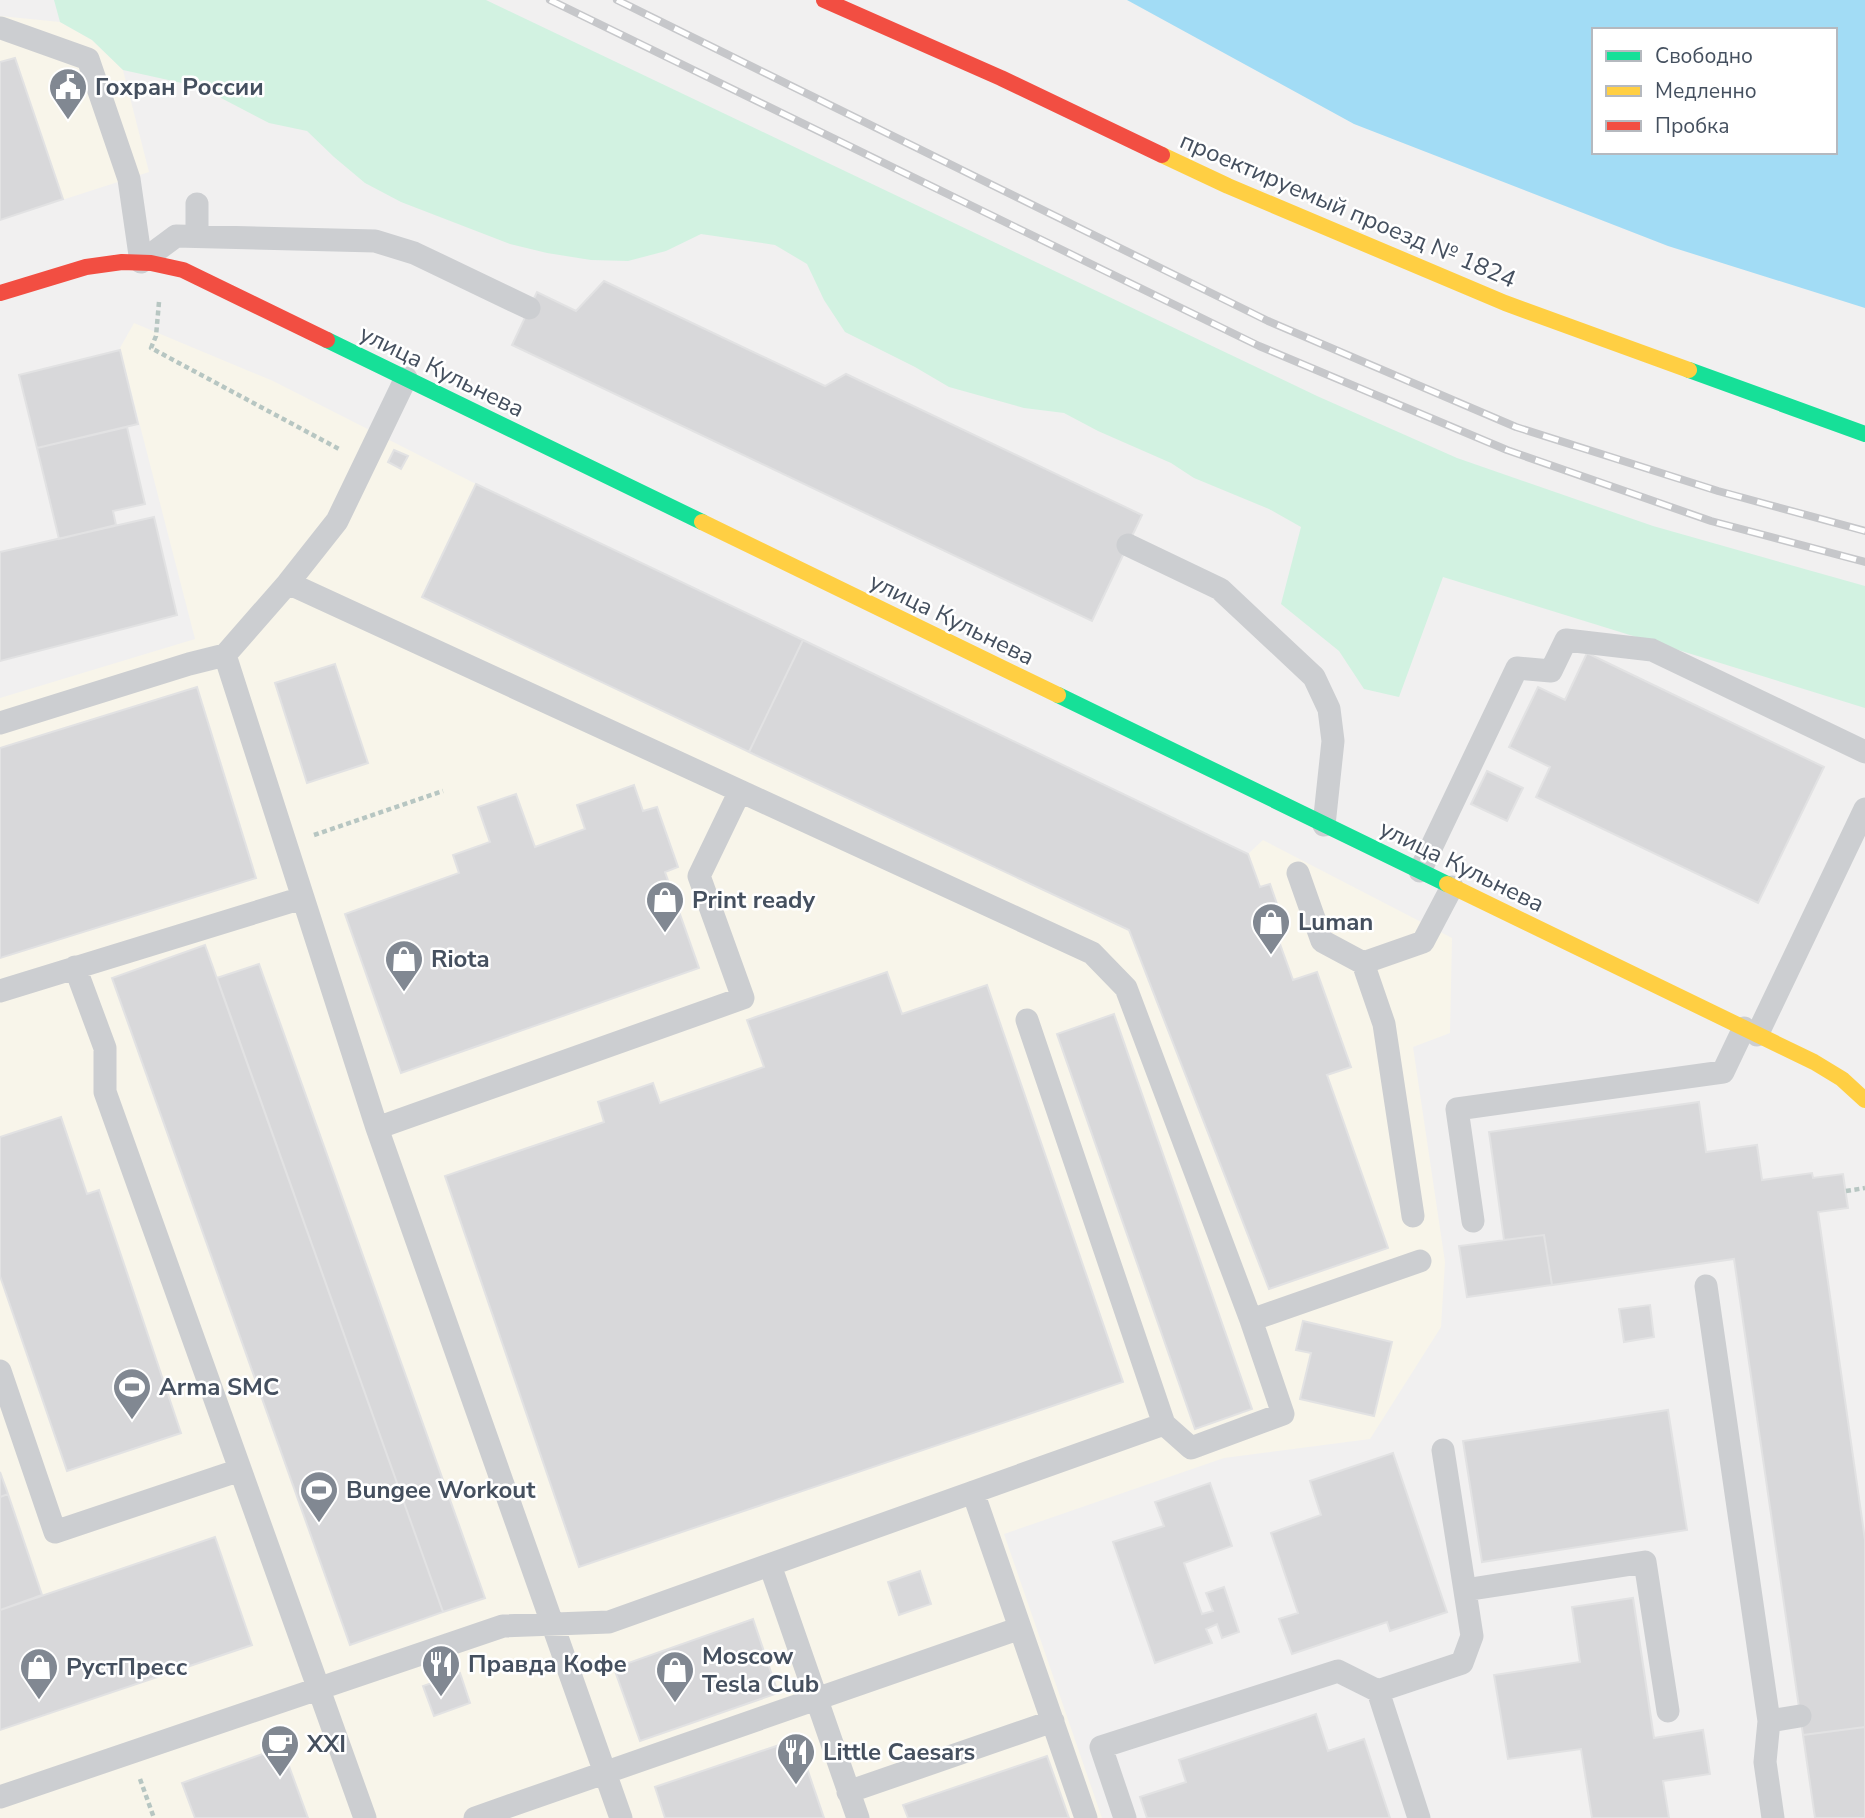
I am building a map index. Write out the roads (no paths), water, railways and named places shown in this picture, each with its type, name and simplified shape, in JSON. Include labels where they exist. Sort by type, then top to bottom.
[{"type":"street","name":"проектируемый проезд № 1824","points":[[824,0],[1001,78],[1228,186],[1504,303],[1859,429]]},
{"type":"street","name":"улица Кульнева","points":[[0,293],[99,263],[141,262],[183,270],[1751,1031],[1831,1072],[1855,1089],[1865,1100]]},
{"type":"lane","points":[[1,28],[88,59],[129,179],[141,262],[177,236],[374,241],[414,253],[529,308]]},
{"type":"lane","points":[[197,204],[197,236]]},
{"type":"lane","points":[[0,723],[225,655],[288,583],[337,521],[406,378]]},
{"type":"lane","points":[[1128,545],[1220,589],[1314,677],[1329,709],[1333,741],[1324,825]]},
{"type":"lane","points":[[288,583],[1092,953],[1126,988],[1251,1320],[1283,1414],[1191,1448],[1164,1424],[1027,1020]]},
{"type":"lane","points":[[1420,871],[1517,668],[1551,671],[1566,640],[1652,650],[1865,752]]},
{"type":"lane","points":[[225,655],[377,1128],[621,1818]]},
{"type":"lane","points":[[377,1128],[743,998],[699,876],[740,791]]},
{"type":"lane","points":[[1474,1221],[1457,1109],[1723,1072],[1751,1031],[1865,809]]},
{"type":"lane","points":[[1298,873],[1322,942],[1363,963],[1384,1024],[1413,1216]]},
{"type":"lane","points":[[1363,963],[1423,942],[1452,887]]},
{"type":"lane","points":[[0,991],[302,898]]},
{"type":"lane","points":[[75,967],[105,1048],[105,1092],[365,1818]]},
{"type":"lane","points":[[1251,1320],[1420,1261]]},
{"type":"lane","points":[[1706,1286],[1769,1720],[1765,1762],[1773,1818]]},
{"type":"lane","points":[[0,1371],[55,1532],[240,1470]]},
{"type":"lane","points":[[0,1797],[503,1626],[609,1622],[1164,1424]]},
{"type":"lane","points":[[1125,1818],[1101,1747],[1338,1671],[1378,1691],[1462,1663],[1472,1636],[1443,1450]]},
{"type":"lane","points":[[973,1492],[1086,1818]]},
{"type":"lane","points":[[1465,1590],[1645,1562],[1668,1712]]},
{"type":"lane","points":[[770,1565],[858,1818]]},
{"type":"lane","points":[[475,1818],[1020,1628]]},
{"type":"lane","points":[[1378,1691],[1419,1818]]},
{"type":"lane","points":[[1769,1720],[1800,1716]]},
{"type":"lane","points":[[848,1792],[1053,1721]]},
{"type":"water","points":[[1127,0],[1865,0],[1865,308],[1668,246],[1354,124]]},
{"type":"railway","points":[[550,0],[1259,346],[1507,450],[1711,521],[1865,562]]},
{"type":"railway","points":[[617,0],[1268,321],[1516,427],[1718,491],[1865,531]]},
{"type":"place","name":"Гохран России","points":[[68,121]]},
{"type":"place","name":"Print ready","points":[[665,934]]},
{"type":"place","name":"Luman","points":[[1271,956]]},
{"type":"place","name":"Riota","points":[[404,993]]},
{"type":"place","name":"Arma SMC","points":[[132,1421]]},
{"type":"place","name":"Bungee Workout","points":[[319,1524]]},
{"type":"place","name":"Правда Кофе","points":[[441,1698]]},
{"type":"place","name":"РустПресс","points":[[39,1701]]},
{"type":"place","name":"Moscow Tesla Club","points":[[675,1704]]},
{"type":"place","name":"XXI","points":[[280,1778]]},
{"type":"place","name":"Little Caesars","points":[[796,1786]]}]
